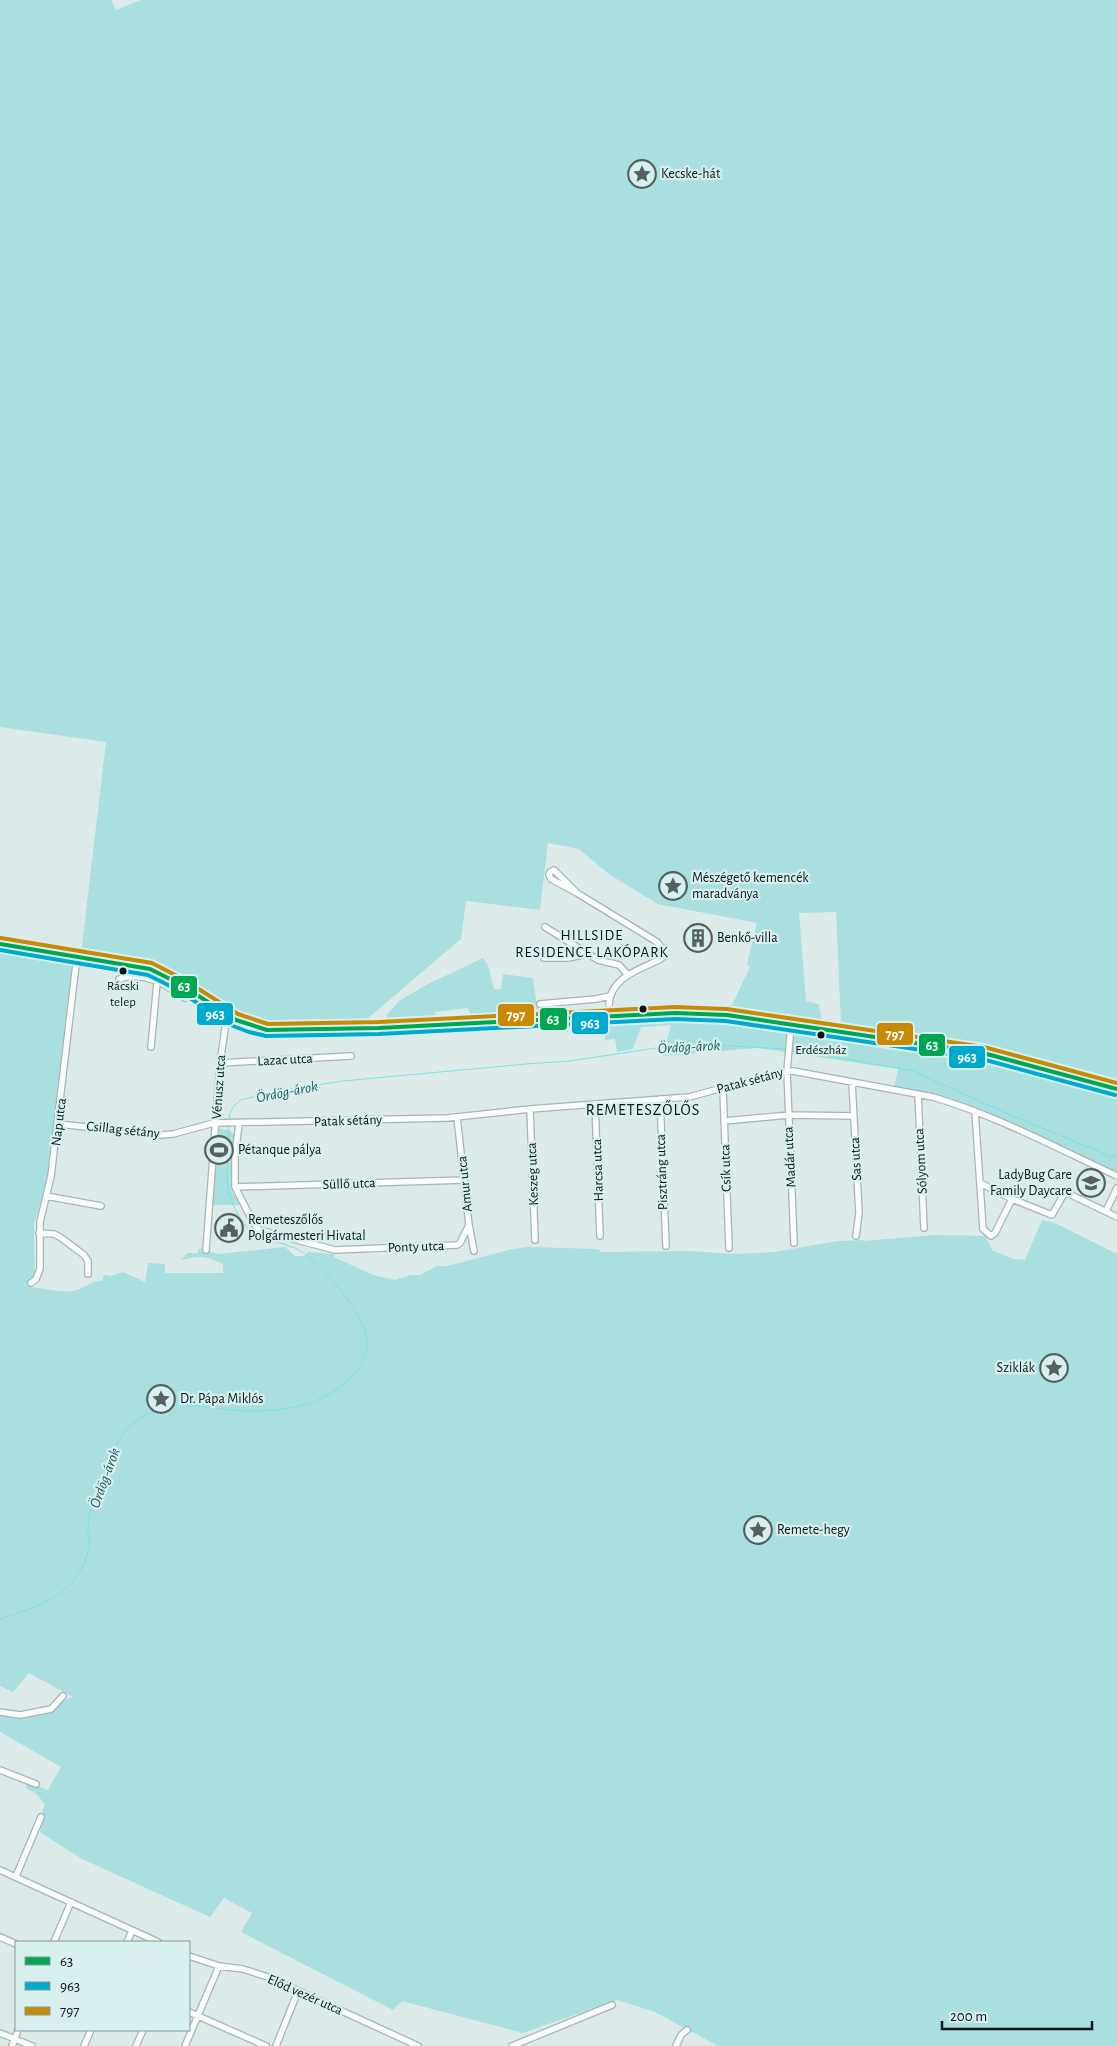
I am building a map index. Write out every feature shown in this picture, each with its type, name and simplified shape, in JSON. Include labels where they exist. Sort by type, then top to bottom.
[{"type":"street","points":[[577,893],[554,870],[550,872],[551,879],[657,942],[663,949],[663,957],[628,975],[618,983],[610,996],[610,1005]]},
{"type":"street","points":[[545,927],[598,960],[619,965],[628,975]]},
{"type":"street","points":[[0,944],[145,968],[158,972],[173,979],[246,1026],[267,1030],[380,1028],[676,1013],[727,1015],[983,1053],[1117,1089]]},
{"type":"street","points":[[544,958],[568,958],[588,954]]},
{"type":"street","name":"Nap utca","points":[[31,1283],[36,1280],[40,1271],[39,1233],[41,1213],[52,1176],[77,956]]},
{"type":"street","points":[[151,1047],[158,972]]},
{"type":"street","points":[[119,979],[132,976],[157,980],[185,998]]},
{"type":"street","points":[[540,1004],[610,996]]},
{"type":"street","name":"Vénusz utca","points":[[206,1250],[218,1124],[220,1063],[227,1015]]},
{"type":"street","name":"Madár utca","points":[[791,1025],[787,1071],[794,1243]]},
{"type":"street","name":"Lazac utca","points":[[220,1063],[351,1056]]},
{"type":"street","name":"Patak sétány","points":[[218,1124],[456,1117],[530,1109],[689,1097],[787,1071],[933,1097],[975,1110],[1117,1176]]},
{"type":"street","name":"Sas utca","points":[[852,1082],[859,1213],[856,1236]]},
{"type":"street","name":"Csík utca","points":[[723,1089],[730,1248]]},
{"type":"street","name":"Sólyom utca","points":[[918,1094],[924,1228]]},
{"type":"street","name":"Pisztráng utca","points":[[660,1099],[666,1246]]},
{"type":"street","name":"Harcsa utca","points":[[595,1104],[600,1236]]},
{"type":"street","name":"Keszeg utca","points":[[530,1109],[535,1240]]},
{"type":"street","points":[[975,1110],[983,1229],[988,1235],[993,1235],[1012,1198]]},
{"type":"street","points":[[724,1121],[788,1115],[854,1116]]},
{"type":"street","name":"Amur utca","points":[[456,1117],[469,1225],[474,1250]]},
{"type":"street","name":"Csillag sétány","points":[[59,1124],[160,1135],[218,1124]]},
{"type":"street","points":[[234,1188],[235,1155],[239,1124]]},
{"type":"street","name":"Süllő utca","points":[[234,1188],[464,1180]]},
{"type":"street","points":[[980,1182],[1052,1215],[1065,1192],[1117,1217]]},
{"type":"street","name":"Ponty utca","points":[[234,1188],[254,1224],[264,1231],[338,1250],[457,1245],[460,1243],[469,1225]]},
{"type":"street","points":[[1106,1211],[1117,1188]]},
{"type":"street","points":[[46,1196],[102,1206]]},
{"type":"street","points":[[39,1233],[54,1234],[60,1237],[84,1256],[88,1261],[88,1274]]},
{"type":"street","points":[[0,1712],[20,1715],[50,1709],[63,1696]]},
{"type":"street","points":[[0,1770],[36,1784]]},
{"type":"street","points":[[16,1876],[41,1817]]},
{"type":"street","points":[[0,1870],[156,1941]]},
{"type":"street","points":[[54,1941],[71,1902]]},
{"type":"street","points":[[128,1941],[132,1931]]},
{"type":"street","points":[[0,1937],[15,1944]]},
{"type":"street","name":"Előd vezér utca","points":[[190,1956],[219,1966],[243,1969],[298,1991],[418,2046]]},
{"type":"street","points":[[185,2046],[219,1966]]},
{"type":"street","points":[[276,2046],[298,1991]]},
{"type":"street","points":[[512,2046],[612,2005]]},
{"type":"street","points":[[190,2012],[266,2046]]},
{"type":"street","points":[[676,2046],[681,2035],[687,2030]]},
{"type":"street","points":[[12,2046],[18,2031]]},
{"type":"street","points":[[84,2046],[91,2031]]},
{"type":"street","points":[[136,2046],[143,2031]]},
{"type":"street","points":[[0,2032],[32,2046]]},
{"type":"shaded area","points":[[0,0],[111,0],[116,10],[141,0],[1117,0],[1117,1172],[1071,1150],[929,1092],[894,1088],[898,1069],[758,1048],[663,1056],[671,1025],[641,1027],[633,1049],[617,1052],[615,1039],[605,1040],[604,1023],[673,1016],[677,1005],[732,1005],[750,967],[747,964],[757,923],[658,904],[610,875],[579,849],[548,843],[540,910],[466,901],[461,939],[354,1030],[264,1031],[226,1019],[156,974],[82,959],[81,954],[106,742],[0,727]],"holes":[[[836,912],[841,1022],[822,1024],[819,1004],[806,1001],[799,913]]]},
{"type":"shaded area","points":[[0,951],[72,963],[55,1122],[45,1187],[34,1225],[35,1278],[30,1287],[73,1291],[102,1281],[104,1275],[111,1276],[123,1272],[145,1282],[148,1263],[165,1264],[165,1273],[223,1273],[223,1264],[212,1259],[193,1257],[181,1260],[188,1253],[197,1253],[200,1248],[218,1254],[285,1247],[295,1256],[304,1256],[308,1252],[334,1254],[334,1257],[373,1275],[395,1280],[411,1275],[420,1275],[437,1266],[447,1266],[528,1247],[598,1249],[602,1252],[689,1251],[734,1254],[774,1252],[839,1241],[863,1241],[934,1235],[986,1236],[992,1250],[1013,1259],[1025,1260],[1042,1220],[1055,1223],[1117,1254],[1117,2046],[718,2046],[655,2012],[617,2000],[523,2033],[402,2001],[393,2010],[241,1932],[252,1913],[224,1898],[210,1917],[82,1859],[40,1832],[43,1816],[41,1814],[45,1805],[37,1794],[25,1788],[28,1782],[48,1790],[61,1767],[0,1732],[0,1714],[37,1711],[73,1697],[29,1673],[13,1692],[0,1686]]},
{"type":"shaded area","points":[[483,958],[488,965],[494,989],[501,989],[503,974],[533,978],[538,1014],[471,1018],[468,1008],[435,1012],[437,1022],[389,1027],[386,1016],[399,1001],[426,985]]},
{"type":"shaded area","points":[[219,1129],[229,1130],[234,1135],[231,1190],[240,1205],[212,1205]]},
{"type":"waterway","name":"Ördög-árok","points":[[229,1119],[234,1106],[241,1100],[276,1091],[343,1081],[570,1061],[656,1048],[699,1044],[786,1049]]},
{"type":"waterway","name":"Ördög-árok","points":[[790,1049],[913,1071],[999,1110],[1117,1159]]},
{"type":"waterway","name":"Ördög-árok","points":[[0,1619],[30,1609],[56,1596],[77,1576],[89,1547],[89,1520],[100,1482],[120,1438],[127,1429],[140,1419],[164,1407],[190,1406],[251,1411],[280,1410],[298,1406],[327,1396],[347,1381],[362,1363],[366,1352],[367,1341],[365,1331],[353,1308],[336,1284],[318,1265],[303,1253],[284,1244],[258,1237],[249,1230],[239,1217],[229,1192],[227,1180],[229,1126]]},
{"type":"transit line","name":"797","points":[[1,938],[152,963],[183,979],[238,1014],[268,1024],[379,1022],[675,1007],[727,1009],[984,1047],[1117,1083]]},
{"type":"transit line","name":"63","points":[[0,944],[150,969],[180,984],[236,1020],[267,1030],[379,1028],[675,1013],[727,1015],[983,1053],[1117,1089]]},
{"type":"transit line","name":"963","points":[[0,950],[148,975],[176,989],[233,1026],[266,1036],[379,1034],[675,1019],[726,1021],[982,1059],[1115,1095]]},
{"type":"place","name":"Kecske-hát","points":[[642,174]]},
{"type":"place","name":"Mészégető kemencék maradványa","points":[[673,886]]},
{"type":"place","name":"Benkő-villa","points":[[698,938]]},
{"type":"place","name":"Rácski telep","points":[[123,971]]},
{"type":"place","name":"Erdészház","points":[[821,1035]]},
{"type":"place","name":"Pétanque pálya","points":[[219,1150]]},
{"type":"place","name":"LadyBug Care Family Daycare","points":[[1091,1183]]},
{"type":"place","name":"Remeteszőlős Polgármesteri Hivatal","points":[[229,1228]]},
{"type":"place","name":"Sziklák","points":[[1054,1368]]},
{"type":"place","name":"Dr. Pápa Miklós","points":[[161,1399]]},
{"type":"place","name":"Remete-hegy","points":[[758,1530]]},
{"type":"district","name":"HILLSIDE RESIDENCE LAKÓPARK","points":[[592,944]]},
{"type":"district","name":"REMETESZŐLŐS","points":[[643,1110]]}]
